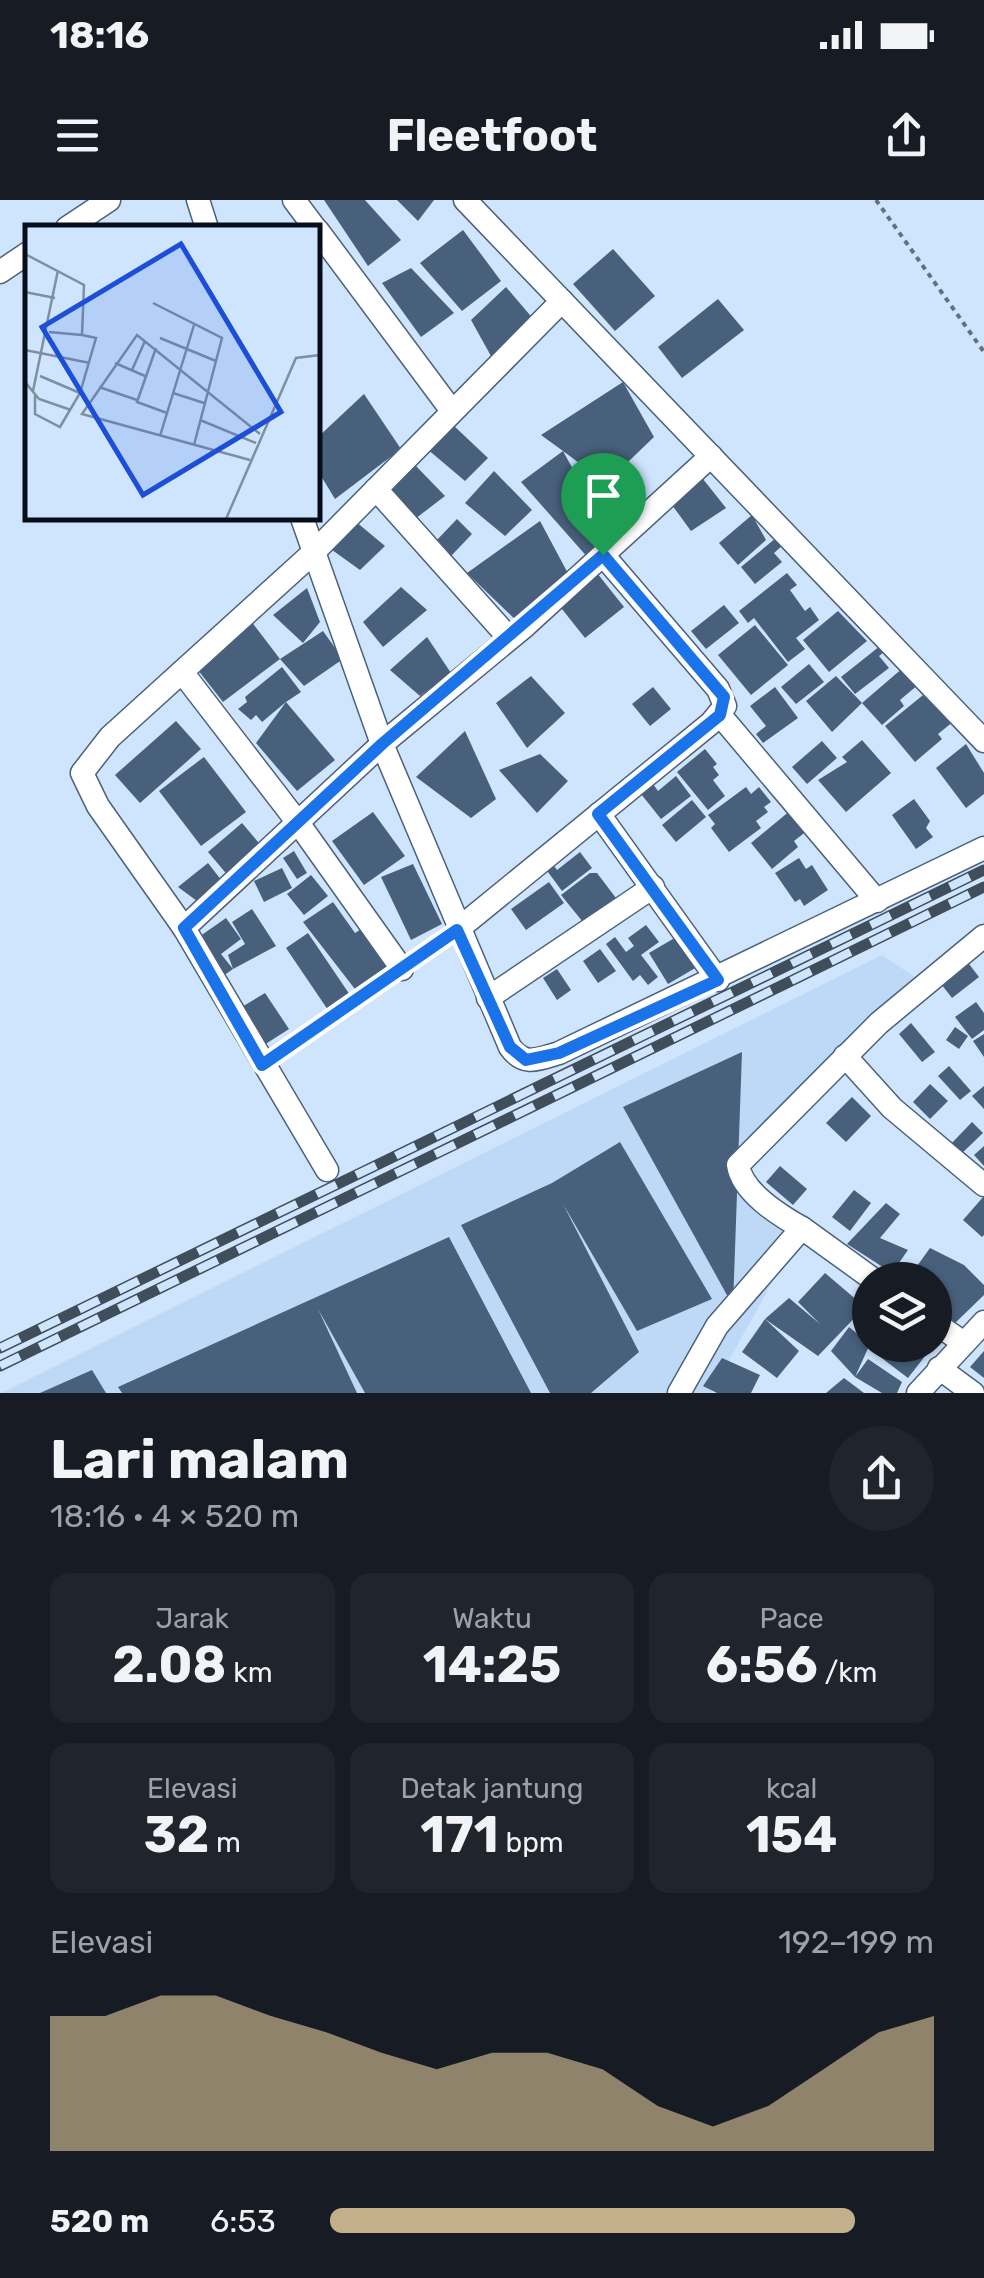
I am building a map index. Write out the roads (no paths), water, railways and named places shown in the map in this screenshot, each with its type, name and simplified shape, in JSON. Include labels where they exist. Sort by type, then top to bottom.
[{"type":"street","points":[[72,225],[109,200]]},
{"type":"street","points":[[198,200],[205,225]]},
{"type":"street","points":[[294,200],[313,225]]},
{"type":"street","points":[[465,200],[984,741]]},
{"type":"street","points":[[320,234],[452,411]]},
{"type":"street","points":[[0,272],[25,255]]},
{"type":"street","points":[[327,1170],[184,928],[98,806],[82,772],[102,744],[314,552],[562,301]]},
{"type":"street","points":[[184,928],[382,744],[510,638],[710,456]]},
{"type":"street","points":[[376,489],[510,638]]},
{"type":"street","points":[[303,520],[382,744],[457,930],[510,1047],[520,1058],[534,1060],[718,980],[984,848]]},
{"type":"street","points":[[457,930],[720,715],[724,697],[603,555]]},
{"type":"street","points":[[182,672],[299,824],[402,969]]},
{"type":"street","points":[[720,715],[877,901]]},
{"type":"street","points":[[598,814],[718,980]]},
{"type":"street","points":[[488,998],[654,887]]},
{"type":"street","points":[[852,1264],[776,1213],[742,1178],[738,1165],[845,1056],[984,936]]},
{"type":"street","points":[[845,1056],[906,1121],[984,1185]]},
{"type":"street","points":[[679,1393],[716,1326],[802,1228]]},
{"type":"street","points":[[918,1393],[984,1322]]},
{"type":"street","points":[[952,1335],[964,1343]]},
{"type":"street","points":[[939,1368],[973,1393]]},
{"type":"railway","points":[[0,1348],[984,870]]},
{"type":"railway","points":[[0,1366],[984,887]]}]
